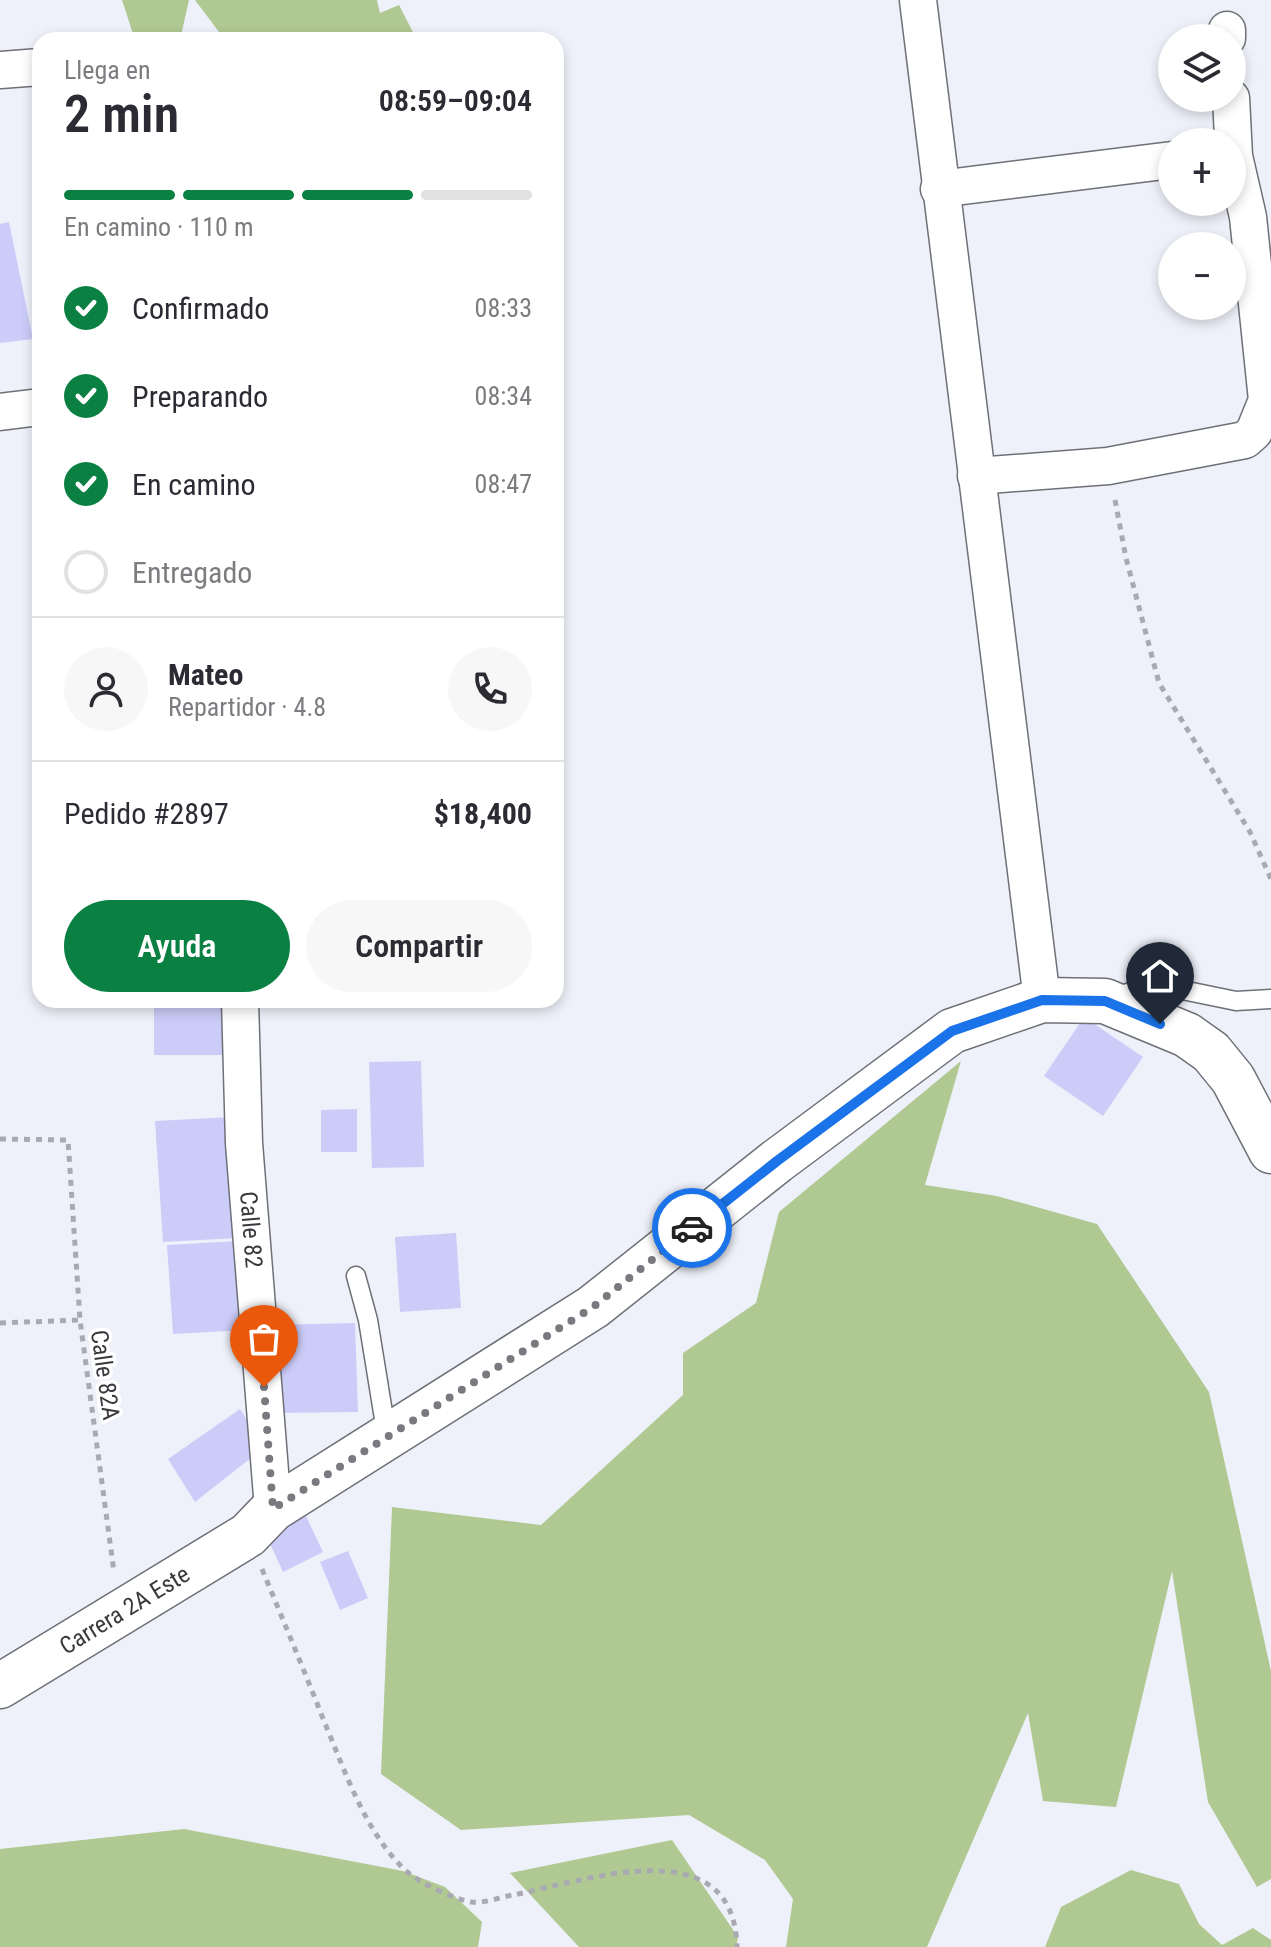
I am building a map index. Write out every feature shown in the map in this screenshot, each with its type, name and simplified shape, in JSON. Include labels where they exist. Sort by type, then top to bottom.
[{"type":"street","points":[[918,0],[939,189],[1042,1000],[1105,1001],[1187,1035],[1211,1052],[1265,1125]]},
{"type":"street","points":[[0,70],[32,68]]},
{"type":"street","points":[[939,189],[1158,162]]},
{"type":"street","points":[[976,476],[1108,466],[1245,440],[1262,416],[1267,400],[1246,209]]},
{"type":"street","points":[[0,412],[32,408]]},
{"type":"street","name":"Carrera 2A Este","points":[[0,1686],[119,1613],[387,1437],[593,1307],[777,1161],[952,1031],[1042,1000]]},
{"type":"street","name":"Calle 82","points":[[240,1008],[261,1522]]},
{"type":"lane","points":[[1105,1001],[1153,984],[1236,1001],[1271,999]]},
{"type":"lane","points":[[356,1276],[368,1320],[387,1437]]},
{"type":"path","points":[[1108,466],[1126,558],[1159,683],[1250,832],[1271,879]]},
{"type":"path","name":"Calle 82A","points":[[0,1139],[68,1140],[80,1320],[119,1613]]},
{"type":"path","points":[[0,1323],[80,1320]]},
{"type":"path","points":[[261,1522],[361,1810],[406,1870],[438,1889],[473,1903],[645,1870],[679,1871],[709,1883],[728,1904],[737,1924],[737,1947]]},
{"type":"green space","points":[[122,0],[189,0],[182,32],[132,32]]},
{"type":"green space","points":[[195,0],[377,0],[380,13],[399,5],[413,32],[219,32]]},
{"type":"green space","points":[[961,1061],[925,1185],[997,1196],[1097,1224],[1209,1392],[1271,1671],[1271,1879],[1257,1887],[1208,1802],[1172,1571],[1116,1807],[1043,1801],[1028,1713],[927,1947],[786,1947],[793,1899],[765,1860],[689,1815],[461,1830],[381,1774],[392,1507],[541,1525],[683,1395],[683,1353],[756,1303],[779,1212]]},
{"type":"green space","points":[[184,1829],[403,1871],[445,1887],[482,1922],[478,1947],[0,1947],[0,1849]]},
{"type":"green space","points":[[672,1840],[738,1937],[736,1947],[579,1947],[510,1873]]},
{"type":"green space","points":[[1131,1870],[1179,1884],[1199,1924],[1222,1945],[1253,1928],[1271,1940],[1271,1947],[1045,1947],[1061,1907]]},
{"type":"building","points":[[9,222],[32,339],[0,343],[0,224]]},
{"type":"building","points":[[154,1008],[225,1008],[225,1055],[154,1055]]},
{"type":"building","points":[[1084,1017],[1143,1057],[1103,1116],[1044,1076]]},
{"type":"building","points":[[421,1061],[424,1167],[372,1168],[369,1062]]},
{"type":"building","points":[[357,1109],[357,1152],[321,1152],[321,1110]]},
{"type":"building","points":[[231,1117],[238,1238],[163,1242],[155,1121]]},
{"type":"building","points":[[456,1233],[461,1308],[400,1312],[395,1237]]},
{"type":"building","points":[[238,1241],[245,1330],[173,1334],[167,1245]]},
{"type":"building","points":[[355,1323],[358,1412],[275,1413],[272,1325]]},
{"type":"building","points":[[240,1409],[265,1447],[195,1502],[168,1459]]},
{"type":"building","points":[[306,1516],[323,1552],[283,1572],[266,1535]]},
{"type":"building","points":[[348,1551],[368,1598],[340,1610],[320,1562]]},
{"type":"way so far","points":[[264,1387],[273,1509],[593,1307],[692,1228]]},
{"type":"route","points":[[692,1228],[952,1031],[1042,1000],[1105,1001],[1160,1024]]}]
